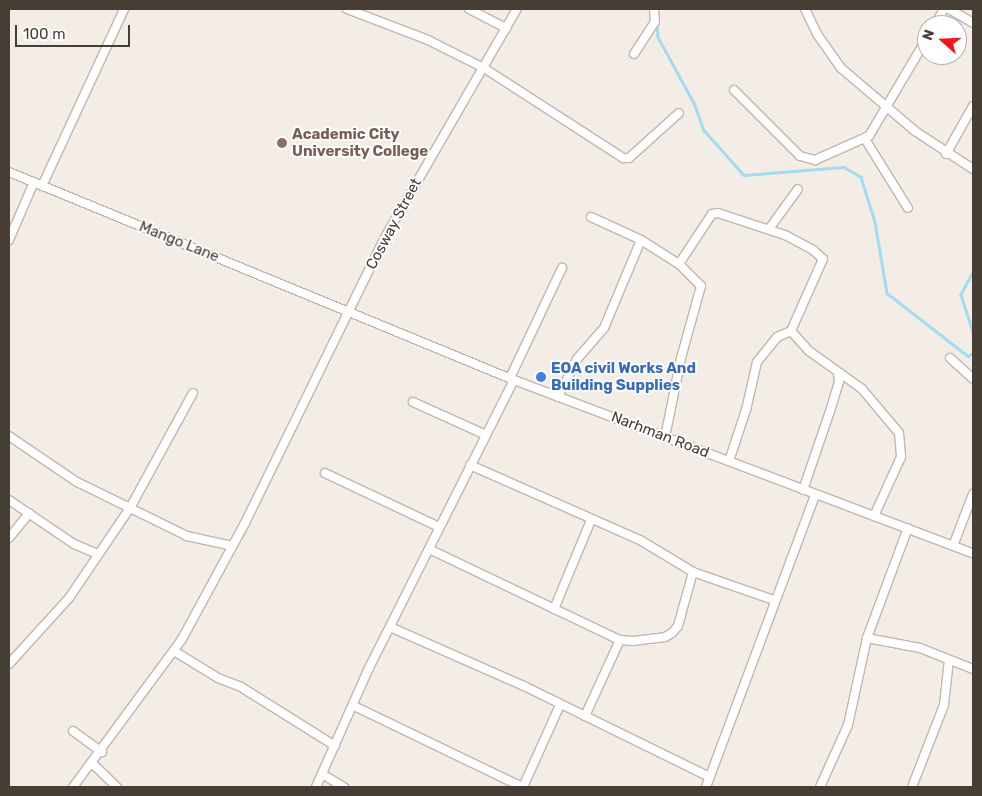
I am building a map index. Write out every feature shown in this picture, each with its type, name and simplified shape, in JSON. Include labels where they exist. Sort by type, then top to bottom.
[{"type":"street","points":[[9,240],[124,9]]},
{"type":"street","points":[[347,9],[428,40],[484,68],[623,158],[629,158],[679,113]]},
{"type":"street","points":[[469,9],[506,28]]},
{"type":"street","name":"Cosway Street","points":[[73,787],[102,752],[174,651],[232,546],[350,312],[384,239],[517,9]]},
{"type":"street","points":[[634,54],[655,22],[654,9]]},
{"type":"street","points":[[805,9],[829,54],[886,107],[946,154],[973,169]]},
{"type":"street","points":[[949,9],[973,23]]},
{"type":"street","points":[[734,90],[806,160],[815,160],[865,140],[917,55]]},
{"type":"street","points":[[946,154],[973,106]]},
{"type":"street","points":[[865,140],[908,208]]},
{"type":"street","name":"Mango Lane","points":[[9,172],[350,312]]},
{"type":"street","points":[[769,229],[798,188]]},
{"type":"street","points":[[679,264],[712,214],[723,214],[769,229],[798,241],[823,259],[792,331],[777,337],[757,362],[746,410],[729,461]]},
{"type":"street","points":[[591,217],[641,240],[679,264],[696,278],[702,291],[681,358],[665,437]]},
{"type":"street","points":[[558,397],[577,360],[604,328],[641,240]]},
{"type":"street","points":[[316,787],[390,627],[512,379],[562,268]]},
{"type":"street","name":"Narhman Road","points":[[350,312],[558,397],[973,553]]},
{"type":"street","points":[[792,331],[800,343],[838,374],[862,389],[891,422],[902,441],[900,457],[874,516]]},
{"type":"street","points":[[950,358],[973,379]]},
{"type":"street","points":[[802,490],[831,408],[838,374]]},
{"type":"street","points":[[9,664],[69,598],[97,554],[130,508],[193,393]]},
{"type":"street","points":[[413,402],[484,434]]},
{"type":"street","points":[[9,436],[77,482],[187,536],[232,546]]},
{"type":"street","points":[[470,465],[640,540],[693,572],[774,600]]},
{"type":"street","points":[[325,473],[439,527]]},
{"type":"street","points":[[952,546],[973,494]]},
{"type":"street","points":[[706,787],[774,600],[815,495]]},
{"type":"street","points":[[9,500],[74,544],[97,554]]},
{"type":"street","points":[[9,538],[28,514]]},
{"type":"street","points":[[554,609],[591,520]]},
{"type":"street","points":[[820,787],[848,725],[867,638],[908,528]]},
{"type":"street","points":[[429,549],[620,640],[649,639],[672,633],[678,626],[693,572]]},
{"type":"street","points":[[390,627],[585,716],[710,777]]},
{"type":"street","points":[[867,638],[920,648],[973,669]]},
{"type":"street","points":[[585,716],[620,640]]},
{"type":"street","points":[[174,651],[218,678],[240,687],[335,746]]},
{"type":"street","points":[[912,787],[944,705],[949,660]]},
{"type":"street","points":[[354,706],[523,787],[560,705]]},
{"type":"street","points":[[73,731],[102,752]]},
{"type":"street","points":[[93,764],[117,787]]},
{"type":"street","points":[[322,774],[344,787]]},
{"type":"waterway","points":[[657,23],[658,37],[694,103],[704,130],[744,175],[844,167],[861,177],[875,222],[887,293],[968,356],[973,353]]},
{"type":"waterway","points":[[973,272],[961,295],[973,333]]},
{"type":"place","name":"Academic City University College","points":[[282,143]]},
{"type":"place","name":"EOA civil Works And Building Supplies","points":[[541,377]]}]
